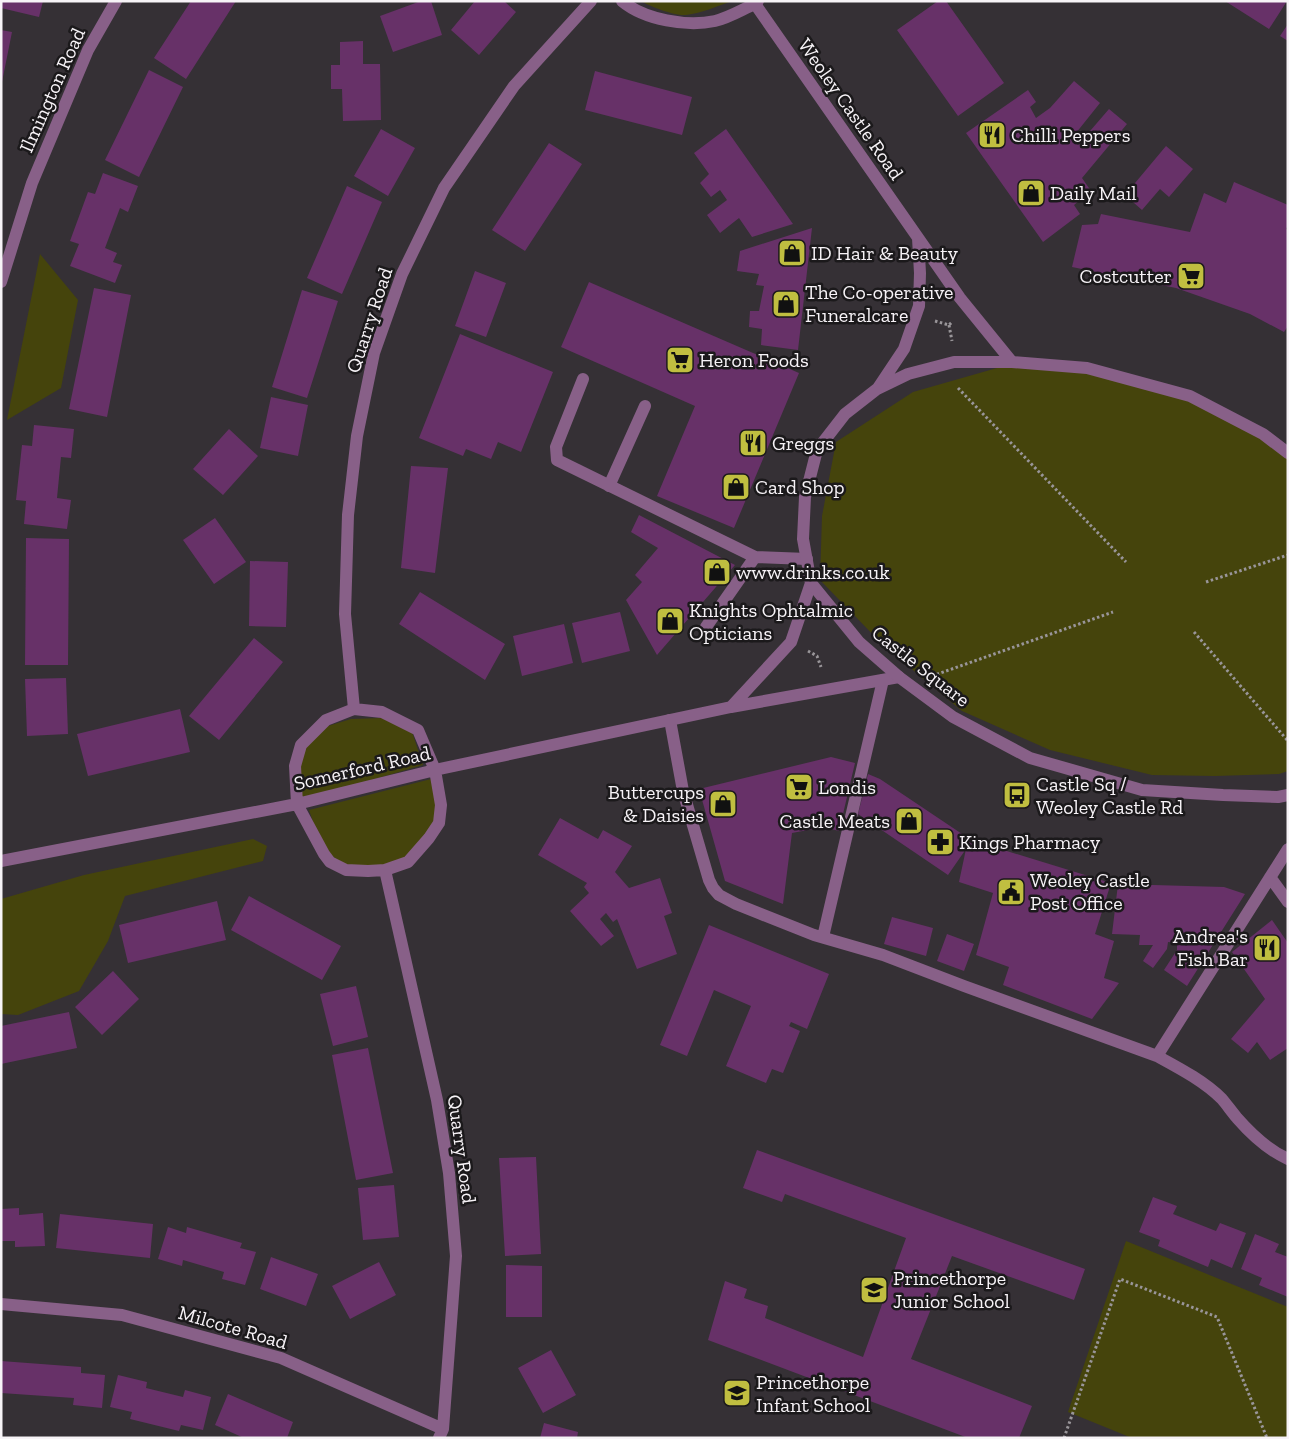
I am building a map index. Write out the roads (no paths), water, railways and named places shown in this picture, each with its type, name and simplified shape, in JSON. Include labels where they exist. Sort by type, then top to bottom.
[{"type":"street","name":"Ilmington Road","points":[[1,282],[32,183],[88,50],[116,1]]},
{"type":"street","name":"Quarry Road","points":[[354,709],[345,614],[348,515],[357,436],[374,353],[402,274],[444,188],[514,86],[591,1]]},
{"type":"street","points":[[622,1],[630,8],[654,17],[684,24],[716,21],[755,2]]},
{"type":"street","name":"Weoley Castle Road","points":[[755,2],[960,298],[1012,362]]},
{"type":"street","points":[[877,389],[904,349],[919,306],[918,238]]},
{"type":"street","name":"Castle Square","points":[[1283,796],[1142,790],[1030,758],[952,717],[899,677],[859,642],[811,583],[804,539],[806,497],[817,450],[845,414],[877,389],[908,374],[954,362],[1012,362],[1086,368],[1190,396],[1263,434],[1288,454]]},
{"type":"street","points":[[582,379],[556,447],[557,460],[755,557],[807,559]]},
{"type":"street","points":[[609,486],[645,406]]},
{"type":"street","points":[[706,626],[755,557]]},
{"type":"street","points":[[731,707],[792,642],[811,583]]},
{"type":"street","name":"Somerford Road","points":[[1,861],[297,804],[435,770],[731,707],[899,677]]},
{"type":"street","points":[[822,937],[883,680]]},
{"type":"street","points":[[354,709],[382,712],[418,730],[435,770],[441,805],[439,823],[429,838],[408,862],[385,870],[346,870],[330,862],[297,804],[295,766],[301,745],[326,720],[354,709]]},
{"type":"street","points":[[670,720],[683,791],[709,880],[719,895],[736,904],[822,937],[883,955],[1157,1056],[1206,1086],[1222,1099],[1238,1119],[1264,1145],[1288,1159]]},
{"type":"street","points":[[1283,796],[1288,806]]},
{"type":"street","points":[[1157,1056],[1288,849]]},
{"type":"street","name":"Quarry Road","points":[[385,870],[437,1100],[449,1173],[456,1256],[441,1433]]},
{"type":"street","points":[[1270,877],[1288,902]]},
{"type":"street","name":"Milcote Road","points":[[1,1304],[122,1315],[281,1358],[441,1433]]},
{"type":"place","name":"Chilli Peppers","points":[[992,135]]},
{"type":"place","name":"Daily Mail","points":[[1031,193]]},
{"type":"place","name":"ID Hair & Beauty","points":[[792,253]]},
{"type":"place","name":"Costcutter","points":[[1191,276]]},
{"type":"place","name":"The Co-operative Funeralcare","points":[[786,304]]},
{"type":"place","name":"Heron Foods","points":[[680,360]]},
{"type":"place","name":"Greggs","points":[[753,443]]},
{"type":"place","name":"Card Shop","points":[[736,487]]},
{"type":"place","name":"www.drinks.co.uk","points":[[717,572]]},
{"type":"place","name":"Knights Ophtalmic Opticians","points":[[670,621]]},
{"type":"place","name":"Londis","points":[[799,787]]},
{"type":"place","name":"Castle Sq / Weoley Castle Rd","points":[[1017,795]]},
{"type":"place","name":"Buttercups & Daisies","points":[[723,804]]},
{"type":"place","name":"Castle Meats","points":[[909,821]]},
{"type":"place","name":"Kings Pharmacy","points":[[940,842]]},
{"type":"place","name":"Weoley Castle Post Office","points":[[1011,892]]},
{"type":"place","name":"Andrea's Fish Bar","points":[[1267,948]]},
{"type":"place","name":"Princethorpe Junior School","points":[[874,1290]]},
{"type":"place","name":"Princethorpe Infant School","points":[[737,1393]]}]
